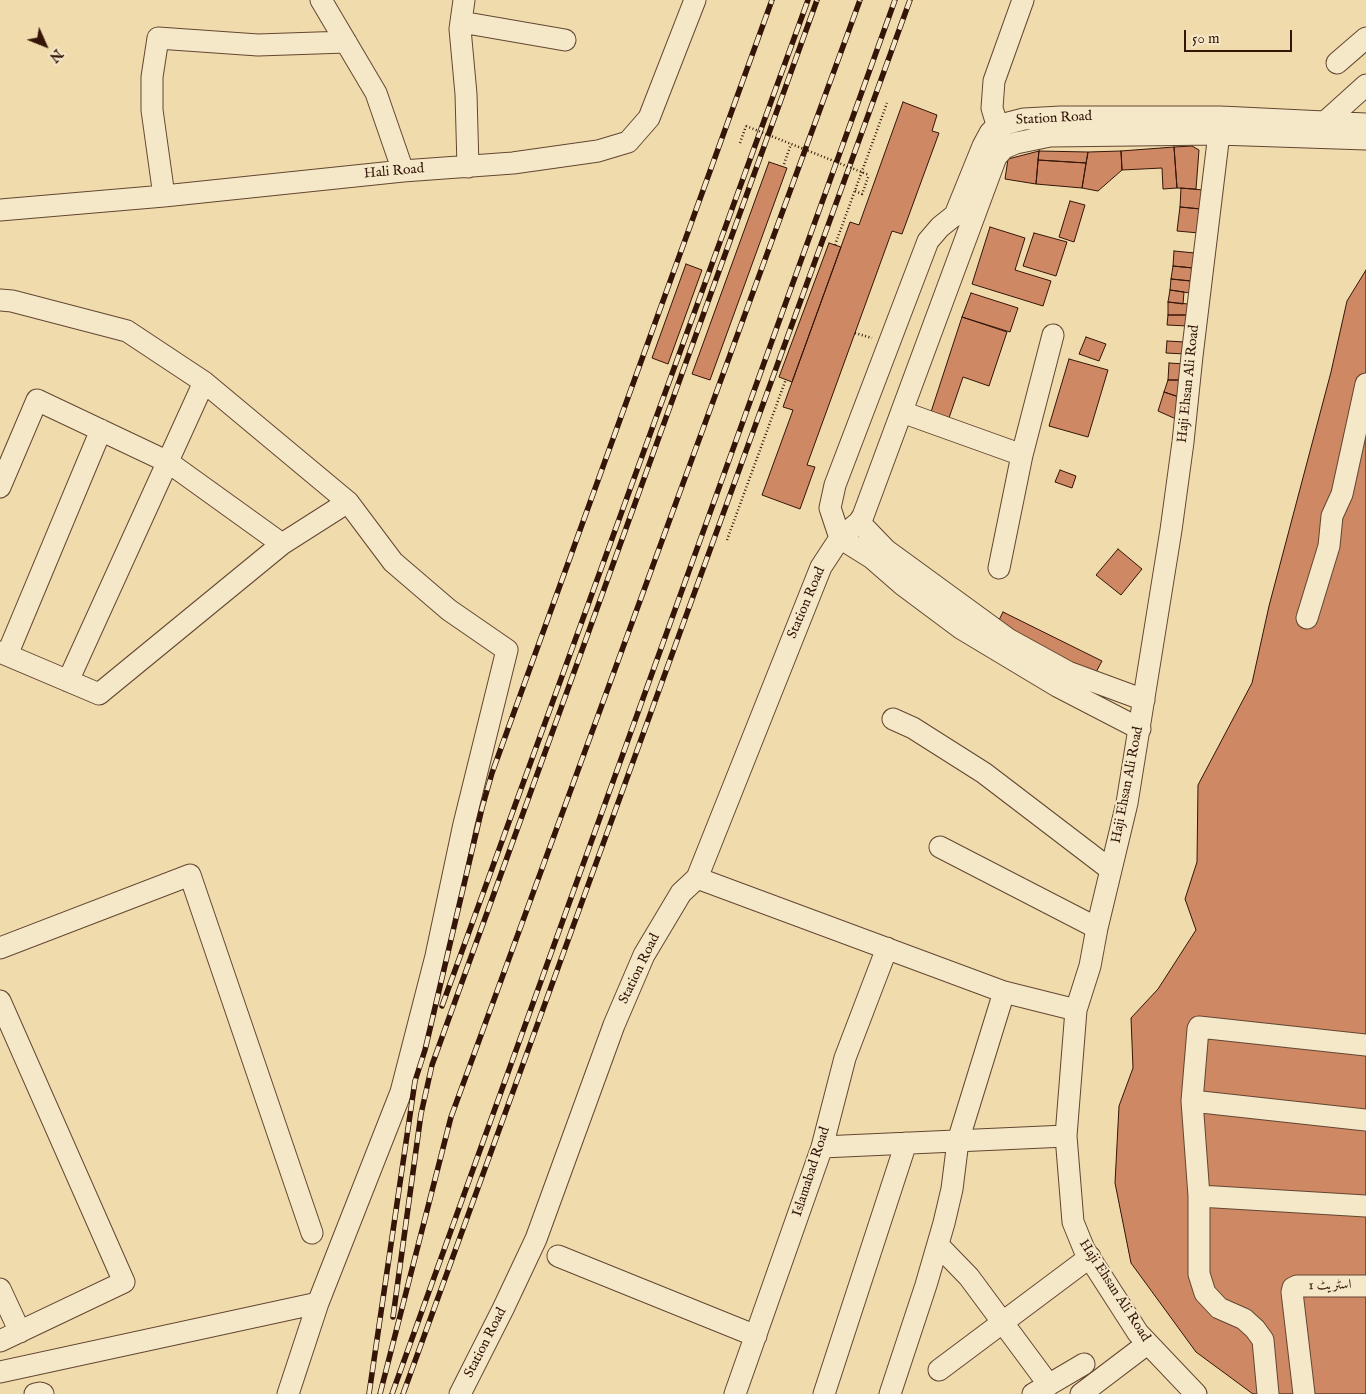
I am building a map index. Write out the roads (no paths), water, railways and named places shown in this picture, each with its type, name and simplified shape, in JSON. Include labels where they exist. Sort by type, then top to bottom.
[{"type":"street","points":[[321,0],[376,93],[403,171]]},
{"type":"street","points":[[464,0],[460,29],[466,94],[468,168]]},
{"type":"street","name":"Hali Road","points":[[0,210],[164,196],[403,171],[468,168],[598,151],[628,142],[649,118],[695,0]]},
{"type":"street","points":[[1023,0],[994,81],[992,108],[1004,148],[996,157],[863,516],[859,522],[840,538],[872,558],[902,585],[962,629],[1057,686],[1140,729]]},
{"type":"street","points":[[461,22],[565,40]]},
{"type":"street","points":[[164,196],[152,110],[152,76],[158,38],[258,45],[346,42]]},
{"type":"street","points":[[1337,64],[1366,38]]},
{"type":"street","points":[[1325,122],[1366,85]]},
{"type":"street","name":"Station Road","points":[[460,1394],[536,1239],[614,1025],[644,956],[681,893],[697,878],[821,567],[840,538],[830,508],[835,485],[928,241],[955,214],[990,133],[996,126],[1024,119],[1220,125],[1366,139]]},
{"type":"street","name":"Station Road","points":[[1004,148],[1033,138],[1050,136],[1220,125],[1325,122],[1366,124]]},
{"type":"street","name":"Haji Ehsan Ali Road","points":[[1196,1394],[1138,1333],[1084,1249],[1074,1222],[1066,1136],[1076,1010],[1090,966],[1097,928],[1128,803],[1140,729],[1183,442],[1220,125]]},
{"type":"street","points":[[0,300],[12,301],[128,331],[204,382],[348,502],[393,562],[450,610],[507,650],[464,824],[436,956],[401,1092],[318,1303],[288,1394]]},
{"type":"street","points":[[999,568],[1022,455],[1053,335]]},
{"type":"street","points":[[68,682],[204,382]]},
{"type":"street","points":[[1306,618],[1329,546],[1332,516],[1342,494],[1363,416],[1366,384]]},
{"type":"street","points":[[0,487],[37,400],[168,462],[282,544]]},
{"type":"street","points":[[902,412],[1022,455]]},
{"type":"street","points":[[101,430],[4,654],[100,694],[282,544],[348,502]]},
{"type":"street","points":[[859,522],[886,550],[1008,639],[1068,672],[1144,700]]},
{"type":"street","points":[[893,720],[914,728],[984,773],[1111,870]]},
{"type":"street","points":[[940,846],[1097,928]]},
{"type":"street","points":[[0,948],[190,875],[312,1233]]},
{"type":"street","points":[[697,878],[1004,992],[1076,1010]]},
{"type":"street","name":"Islamabad Road","points":[[735,1394],[822,1147],[845,1058],[887,948]]},
{"type":"street","points":[[890,1394],[938,1245],[952,1189],[958,1140],[1004,992]]},
{"type":"street","points":[[0,1001],[124,1282],[0,1341]]},
{"type":"street","points":[[1268,1394],[1263,1340],[1256,1329],[1244,1319],[1219,1308],[1205,1294],[1199,1274],[1199,1196],[1192,1101],[1199,1027],[1366,1045]]},
{"type":"street","points":[[1192,1101],[1366,1120]]},
{"type":"street","points":[[822,1147],[1066,1136]]},
{"type":"street","points":[[824,1394],[906,1144]]},
{"type":"street","points":[[1199,1196],[1366,1206]]},
{"type":"street","points":[[938,1245],[968,1277],[1002,1322],[1041,1389],[1084,1364]]},
{"type":"street","points":[[558,1256],[756,1336]]},
{"type":"street","points":[[939,1370],[1090,1257]]},
{"type":"street","name":"اسٹریٹ 1","points":[[1304,1394],[1293,1288],[1297,1286],[1366,1286]]},
{"type":"street","points":[[0,1289],[20,1332]]},
{"type":"street","points":[[0,1372],[318,1303]]},
{"type":"street","points":[[1081,1394],[1147,1344]]},
{"type":"railway","points":[[369,1394],[415,1081],[425,1050],[492,773],[772,0]]},
{"type":"railway","points":[[442,1006],[808,0]]},
{"type":"railway","points":[[393,1317],[421,1114],[432,1065],[817,0]]},
{"type":"railway","points":[[380,1394],[451,1117],[860,0]]},
{"type":"railway","points":[[392,1394],[895,0]]},
{"type":"railway","points":[[403,1394],[910,0]]}]
